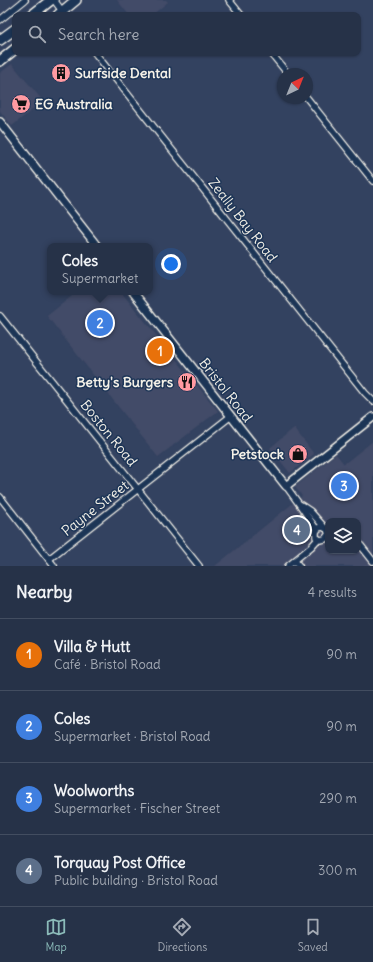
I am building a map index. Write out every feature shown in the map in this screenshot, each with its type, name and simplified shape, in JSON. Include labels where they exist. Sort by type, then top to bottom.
[{"type":"main road","points":[[36,12],[52,0]]},
{"type":"main road","points":[[64,12],[76,0]]},
{"type":"main road","points":[[0,40],[12,30]]},
{"type":"main road","points":[[0,61],[12,51]]},
{"type":"street","points":[[0,20],[25,0]]},
{"type":"street","points":[[52,0],[61,12]]},
{"type":"street","points":[[229,0],[239,12]]},
{"type":"street","name":"Zeally Bay Road","points":[[98,56],[365,393],[373,401]]},
{"type":"street","points":[[273,56],[283,68]]},
{"type":"street","points":[[312,104],[373,181]]},
{"type":"street","points":[[0,122],[95,243]]},
{"type":"street","name":"Bristol Road","points":[[135,295],[286,486],[316,530]]},
{"type":"street","name":"Boston Road","points":[[0,316],[199,566]]},
{"type":"street","name":"Payne Street","points":[[49,559],[231,416]]},
{"type":"street","points":[[286,486],[373,417]]},
{"type":"street","points":[[0,497],[54,566]]},
{"type":"street","name":"Bristol Road","points":[[299,504],[310,511],[325,529]]},
{"type":"street","points":[[318,539],[316,530],[320,527],[325,530]]},
{"type":"street","points":[[318,539],[325,539]]},
{"type":"street","points":[[288,566],[315,544],[318,539]]},
{"type":"street","points":[[361,546],[373,561]]},
{"type":"street","points":[[361,549],[367,554]]},
{"type":"street","points":[[295,561],[299,566]]},
{"type":"shaded area","points":[[117,0],[166,0],[168,2],[156,12],[127,12]]},
{"type":"shaded area","points":[[12,64],[43,101],[12,126],[0,111],[0,73]]},
{"type":"shaded area","points":[[73,295],[123,295],[218,411],[158,457],[47,316]]},
{"type":"shaded area","points":[[294,428],[314,454],[290,473],[270,448]]},
{"type":"shaded area","points":[[373,441],[373,566],[215,566],[302,496],[295,487],[336,454],[344,464]]},
{"type":"place","name":"Surfside Dental","points":[[61,73]]},
{"type":"place","name":"EG Australia","points":[[21,104]]},
{"type":"place","name":"Coles","points":[[100,323]]},
{"type":"place","name":"Villa & Hutt","points":[[160,351]]},
{"type":"place","name":"Betty's Burgers","points":[[187,382]]},
{"type":"place","name":"Petstock","points":[[298,454]]},
{"type":"place","name":"Woolworths","points":[[344,486]]},
{"type":"place","name":"Torquay Post Office","points":[[297,530]]}]
